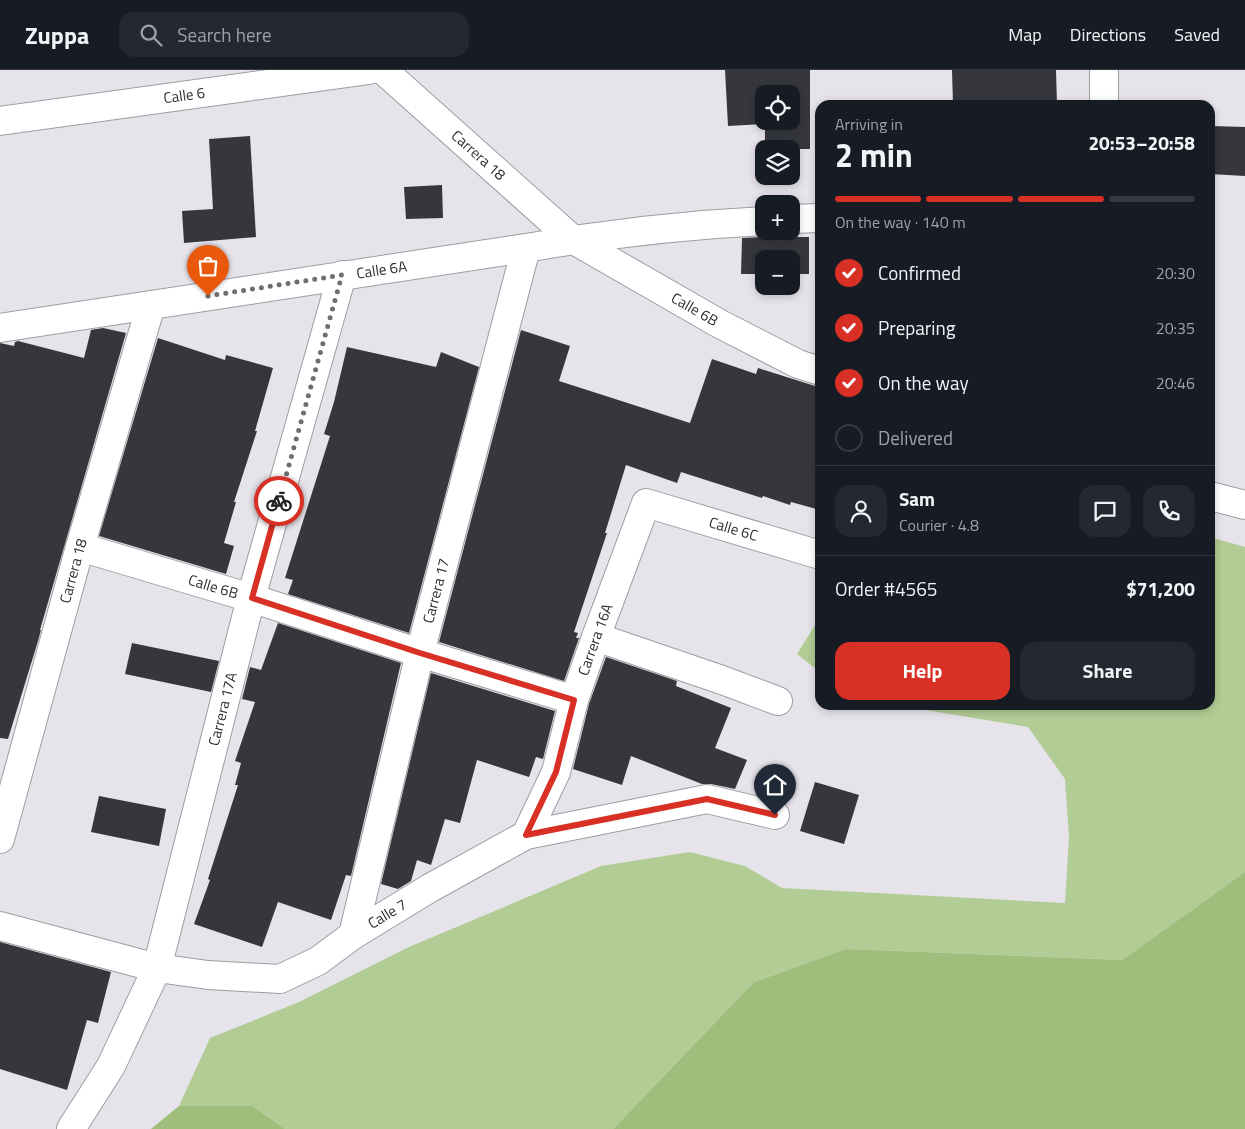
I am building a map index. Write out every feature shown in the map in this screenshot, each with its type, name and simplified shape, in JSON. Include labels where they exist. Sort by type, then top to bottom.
[{"type":"street","name":"Calle 6","points":[[0,121],[369,70]]},
{"type":"street","name":"Carrera 18","points":[[383,70],[572,240]]},
{"type":"street","points":[[1104,70],[1104,100]]},
{"type":"street","points":[[800,219],[815,218]]},
{"type":"street","name":"Calle 6A","points":[[0,328],[572,240],[714,224],[755,222]]},
{"type":"street","name":"Calle 6B","points":[[572,240],[720,324],[798,364],[815,369]]},
{"type":"street","name":"Carrera 17","points":[[353,935],[420,653],[526,248]]},
{"type":"street","name":"Carrera 17A","points":[[71,1129],[111,1066],[157,968],[252,598],[342,275]]},
{"type":"street","name":"Carrera 18","points":[[0,840],[80,547],[150,304]]},
{"type":"street","points":[[1215,497],[1245,505]]},
{"type":"street","name":"Calle 6C","points":[[646,503],[815,554]]},
{"type":"street","name":"Carrera 16A","points":[[526,835],[556,772],[574,700],[646,503]]},
{"type":"street","name":"Calle 6B","points":[[80,547],[252,598],[420,653],[574,700]]},
{"type":"street","points":[[596,637],[778,701]]},
{"type":"street","name":"Calle 7","points":[[0,926],[157,968],[208,975],[280,979],[318,961],[353,935],[430,888],[526,835],[707,799],[775,815]]},
{"type":"green space","points":[[1215,538],[1245,547],[1245,872],[1122,960],[846,949],[754,982],[613,1129],[285,1129],[253,1106],[179,1106],[210,1038],[299,1002],[409,947],[601,866],[690,852],[745,866],[782,888],[1065,903],[1069,837],[1065,779],[1028,727],[925,710],[1215,710]]},
{"type":"green space","points":[[815,625],[815,668],[797,654]]},
{"type":"green space","points":[[1245,872],[1245,1129],[613,1129],[754,982],[846,949],[1122,960]]},
{"type":"green space","points":[[179,1106],[253,1106],[285,1129],[151,1129]]},
{"type":"building","points":[[725,70],[810,70],[810,149],[800,149],[800,140],[765,140],[765,130],[800,130],[800,85],[755,85],[755,125],[728,126]]},
{"type":"building","points":[[952,70],[1056,70],[1057,100],[953,100]]},
{"type":"building","points":[[1215,126],[1245,127],[1245,176],[1215,174]]},
{"type":"building","points":[[250,136],[256,237],[184,243],[182,211],[213,209],[209,139]]},
{"type":"building","points":[[442,185],[443,218],[406,219],[404,187]]},
{"type":"building","points":[[755,237],[755,240],[800,240],[800,237],[809,237],[809,274],[800,274],[800,250],[755,250],[755,274],[741,274],[742,238]]},
{"type":"building","points":[[103,328],[126,333],[8,739],[0,738],[0,343],[14,346],[15,342],[18,341],[84,358],[91,330]]},
{"type":"building","points":[[521,330],[570,346],[559,381],[690,423],[712,359],[756,374],[758,368],[815,386],[815,509],[791,502],[790,505],[763,496],[762,498],[681,472],[677,483],[626,465],[605,533],[607,533],[574,632],[578,633],[576,638],[579,638],[564,681],[439,642]]},
{"type":"building","points":[[158,338],[225,360],[226,355],[273,368],[255,431],[257,431],[234,502],[236,502],[224,543],[234,546],[226,574],[99,536]]},
{"type":"building","points":[[347,347],[436,367],[441,352],[479,367],[409,633],[288,594],[293,580],[285,578],[330,436],[324,434]]},
{"type":"building","points":[[278,623],[401,663],[351,876],[346,875],[331,920],[278,902],[262,947],[194,924],[210,880],[208,879],[238,785],[235,785],[241,763],[235,761],[255,702],[242,699],[250,667],[261,670]]},
{"type":"building","points":[[132,643],[219,661],[211,692],[125,674]]},
{"type":"building","points":[[606,657],[677,681],[676,686],[731,708],[715,748],[747,760],[735,789],[702,784],[631,756],[622,785],[573,769],[589,704]]},
{"type":"building","points":[[431,673],[555,711],[543,759],[536,757],[529,777],[477,760],[460,823],[445,819],[431,865],[417,860],[411,881],[398,889],[381,884]]},
{"type":"building","points":[[815,782],[859,795],[844,844],[800,831]]},
{"type":"building","points":[[99,796],[166,809],[159,846],[91,832]]},
{"type":"building","points":[[0,942],[111,972],[98,1023],[87,1020],[67,1090],[0,1069]]},
{"type":"way so far","points":[[208,296],[342,275],[279,501]]},
{"type":"route","points":[[279,501],[252,598],[420,653],[574,700],[556,772],[526,835],[707,799],[775,815]]}]
